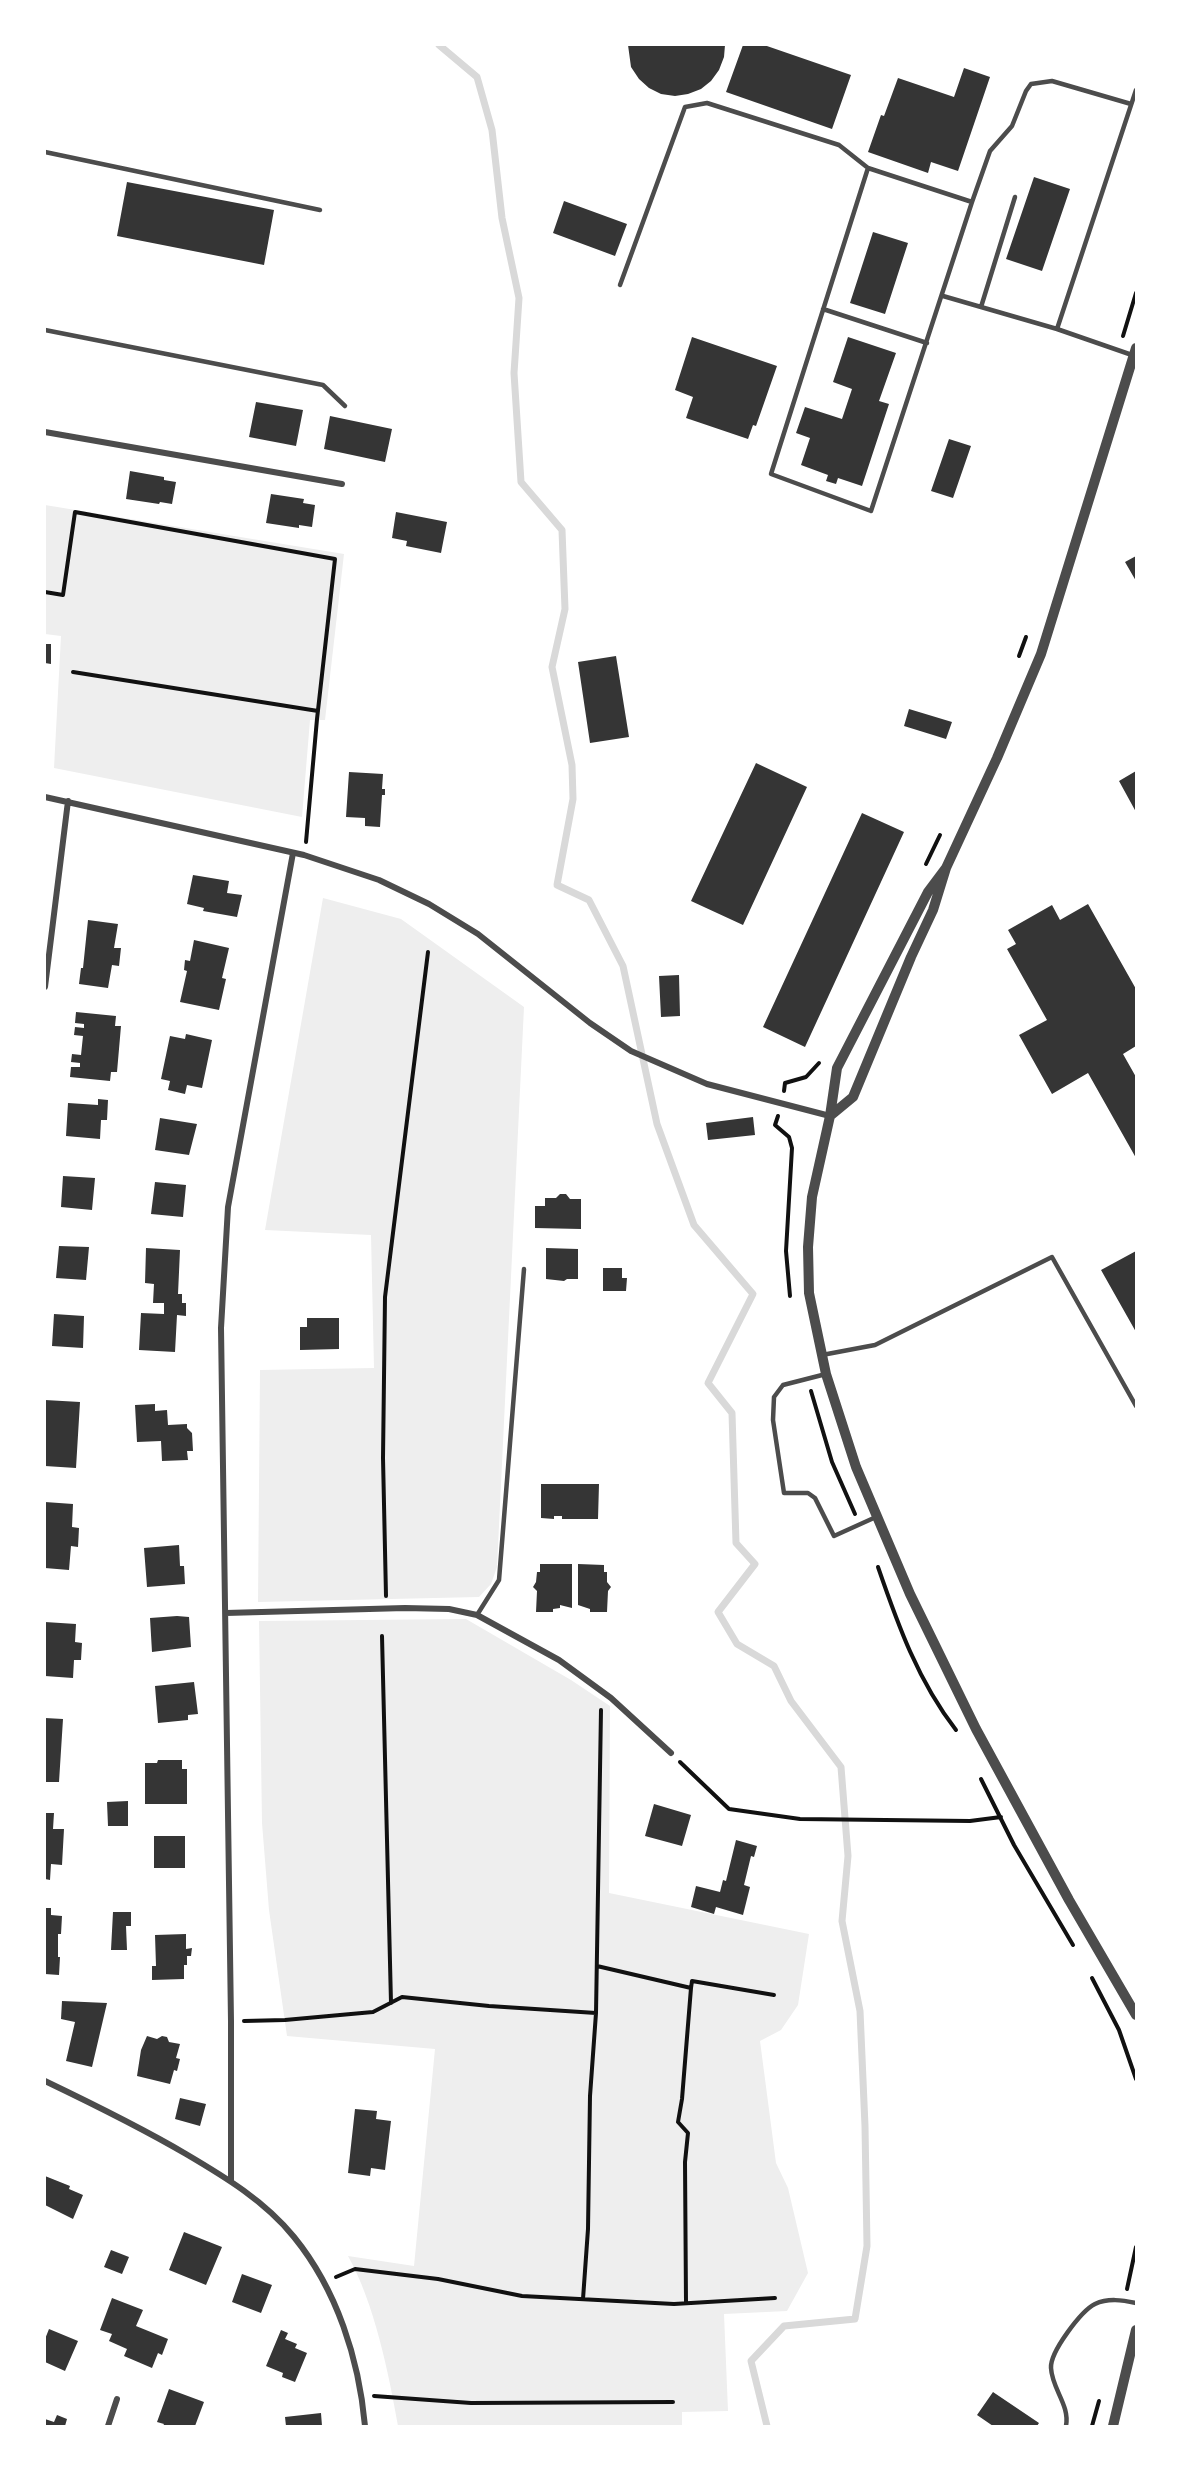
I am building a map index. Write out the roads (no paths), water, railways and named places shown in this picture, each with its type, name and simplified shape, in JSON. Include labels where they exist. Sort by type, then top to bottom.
[{"type":"street","points":[[830,1116],[853,1097],[933,910],[946,868],[997,758],[1041,654],[1135,352]]},
{"type":"street","points":[[45,432],[342,484]]},
{"type":"street","points":[[45,797],[304,855],[379,880],[429,904],[478,934],[591,1023],[631,1051],[707,1084],[830,1116]]},
{"type":"street","points":[[45,987],[68,801]]},
{"type":"street","points":[[231,2181],[231,2021],[221,1328],[228,1207],[293,853]]},
{"type":"street","points":[[946,868],[928,892],[837,1068],[830,1116],[812,1197],[808,1247],[809,1293],[826,1374],[856,1467],[915,1605],[1019,1810],[1136,2015]]},
{"type":"street","points":[[226,1612],[449,1609],[477,1615],[559,1660],[602,1691],[671,1753]]},
{"type":"street","points":[[46,2084],[129,2121],[231,2181],[270,2211],[294,2236],[336,2306],[351,2350],[365,2426]]},
{"type":"street","points":[[1113,2426],[1136,2331]]},
{"type":"street","points":[[108,2426],[117,2399]]},
{"type":"lane","points":[[868,168],[771,474],[871,511],[990,151],[1012,126],[1026,91],[1031,84],[1052,81],[1131,104]]},
{"type":"lane","points":[[1057,329],[1136,90]]},
{"type":"lane","points":[[620,285],[685,107],[707,103],[839,145],[868,168],[972,202]]},
{"type":"lane","points":[[45,152],[321,210]]},
{"type":"lane","points":[[981,307],[1015,197]]},
{"type":"lane","points":[[943,296],[1135,352]]},
{"type":"lane","points":[[823,309],[927,343]]},
{"type":"lane","points":[[45,330],[323,385],[345,406]]},
{"type":"lane","points":[[822,1355],[875,1345],[1052,1257],[1136,1406]]},
{"type":"lane","points":[[477,1615],[499,1580],[524,1269]]},
{"type":"lane","points":[[826,1374],[783,1385],[774,1397],[773,1420],[784,1493],[808,1493],[815,1498],[834,1536],[876,1517]]},
{"type":"lane","points":[[1066,2426],[1067,2412],[1052,2377],[1050,2365],[1054,2352],[1084,2312],[1094,2305],[1107,2300],[1136,2303]]},
{"type":"waterway","points":[[439,45],[477,77],[492,130],[502,218],[519,298],[514,373],[521,482],[562,530],[565,609],[552,667],[572,765],[573,799],[557,885],[589,900],[623,966],[657,1124],[694,1225],[753,1294],[708,1383],[732,1413],[736,1543],[755,1564],[718,1612],[737,1644],[774,1666],[791,1701],[841,1767],[848,1856],[842,1921],[860,2011],[867,2246],[855,2319],[784,2326],[751,2361],[767,2426]]}]
